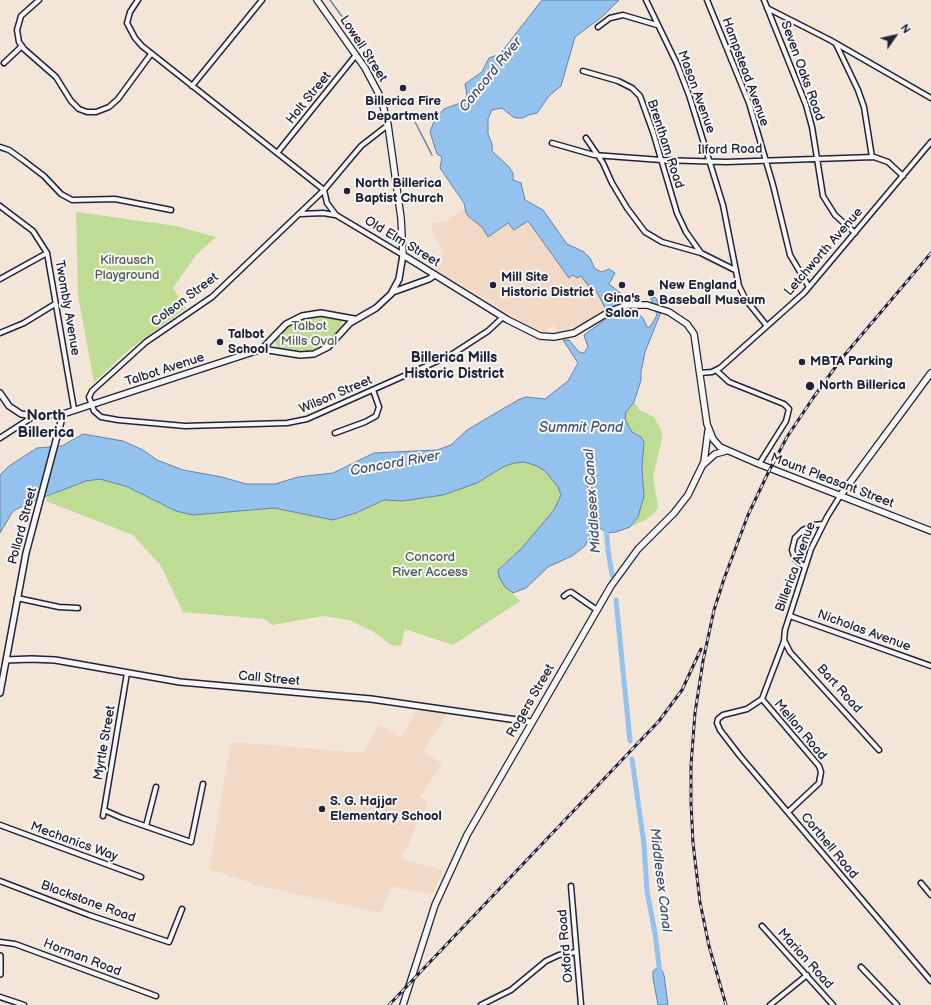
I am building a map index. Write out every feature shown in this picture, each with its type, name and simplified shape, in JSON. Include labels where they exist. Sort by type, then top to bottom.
[{"type":"main road","name":"Lowell Street","points":[[317,0],[356,55],[378,91],[388,125],[402,218],[403,255]]},
{"type":"main road","name":"Old Elm Street","points":[[403,255],[503,317],[531,332],[552,337],[576,332],[607,313],[630,305],[657,308],[678,318],[691,329],[696,341],[700,373]]},
{"type":"main road","points":[[700,373],[708,428]]},
{"type":"main road","name":"Billerica Avenue","points":[[840,496],[931,373]]},
{"type":"main road","name":"Mount Pleasant Street","points":[[708,428],[713,439],[726,451],[931,531]]},
{"type":"main road","name":"Rogers Street","points":[[403,1005],[430,919],[452,864],[480,810],[597,610],[638,549],[684,502],[702,466],[707,446],[708,428]]},
{"type":"main road","points":[[702,466],[711,457],[726,451]]},
{"type":"street","points":[[40,0],[25,12],[18,23],[17,36],[22,46],[56,77],[71,101],[79,109],[87,112],[101,111],[109,107],[118,99],[152,54]]},
{"type":"street","points":[[138,0],[130,12],[127,23],[135,38],[152,54],[324,190]]},
{"type":"street","points":[[192,86],[262,0]]},
{"type":"street","name":"Mason Avenue","points":[[646,0],[685,82],[724,211],[735,270],[744,297],[767,326]]},
{"type":"street","name":"Hampstead Avenue","points":[[707,0],[749,102],[766,160],[790,255],[809,287]]},
{"type":"street","name":"Seven Oaks Road","points":[[764,0],[806,105],[812,127],[822,192],[828,206],[855,233]]},
{"type":"street","points":[[767,7],[836,43],[931,98]]},
{"type":"street","points":[[598,27],[610,18],[623,15],[658,25]]},
{"type":"street","points":[[836,43],[858,90],[864,107],[872,157]]},
{"type":"street","points":[[4,63],[22,46]]},
{"type":"street","name":"Holt Street","points":[[277,153],[356,55]]},
{"type":"street","name":"Brentham Road","points":[[582,71],[618,81],[637,93],[646,108],[679,217],[688,235],[702,253]]},
{"type":"street","name":"Colson Street","points":[[91,406],[89,397],[92,391],[133,353],[212,297],[324,190],[361,146],[388,125]]},
{"type":"street","points":[[586,138],[598,156],[627,208],[640,226],[650,236],[665,244],[702,253],[735,270]]},
{"type":"street","name":"Letchworth Avenue","points":[[716,370],[809,287],[931,142]]},
{"type":"street","name":"Ilford Road","points":[[552,143],[598,156],[661,160],[709,161],[872,157],[888,162],[903,176]]},
{"type":"street","points":[[0,147],[24,160],[44,176],[61,194],[72,200],[115,199],[171,210]]},
{"type":"street","name":"Old Elm Street","points":[[324,190],[327,203],[336,215],[403,255]]},
{"type":"street","name":"Twombly Avenue","points":[[0,206],[33,231],[47,253],[74,409]]},
{"type":"street","points":[[300,214],[323,213],[336,215]]},
{"type":"street","points":[[0,279],[47,253]]},
{"type":"street","name":"Talbot Avenue","points":[[262,349],[293,355],[314,354],[328,347],[354,319],[378,307],[393,292],[399,279],[403,255]]},
{"type":"street","name":"Talbot Avenue","points":[[393,292],[428,280],[434,275]]},
{"type":"street","points":[[0,334],[24,323],[55,304]]},
{"type":"street","name":"Talbot Avenue","points":[[74,409],[91,406],[262,349],[286,324],[302,316],[321,313],[354,319]]},
{"type":"street","name":"Wilson Street","points":[[91,406],[97,415],[101,417],[140,422],[193,426],[287,424],[307,419],[455,353],[488,331],[503,317]]},
{"type":"street","points":[[700,373],[716,370],[729,382],[784,404],[789,409],[786,421],[759,464]]},
{"type":"street","points":[[335,433],[365,422],[376,416],[379,407],[373,390]]},
{"type":"street","points":[[0,393],[9,406],[21,414],[34,416],[63,414],[74,409]]},
{"type":"street","name":"Pollard Street","points":[[0,693],[3,661],[26,553],[63,414]]},
{"type":"street","points":[[0,438],[34,416]]},
{"type":"street","name":"Billerica Avenue","points":[[762,699],[784,642],[784,634],[805,567],[823,524],[840,496]]},
{"type":"street","points":[[805,567],[795,559],[792,550],[795,538],[803,530],[814,525],[823,524]]},
{"type":"street","points":[[564,596],[568,592],[571,592],[597,610]]},
{"type":"street","points":[[17,598],[59,607],[78,608]]},
{"type":"street","name":"Nicholas Avenue","points":[[790,616],[931,666]]},
{"type":"street","name":"Bart Road","points":[[784,642],[790,652],[879,750]]},
{"type":"street","name":"Call Street","points":[[3,661],[39,659],[55,660],[180,682],[371,699],[531,722]]},
{"type":"street","name":"Myrtle Street","points":[[103,816],[127,673]]},
{"type":"street","name":"Corthell Road","points":[[762,699],[747,710],[723,715],[717,720],[720,730],[931,981]]},
{"type":"street","name":"Mellon Road","points":[[762,699],[819,766],[822,775],[819,783],[788,812]]},
{"type":"street","points":[[104,810],[191,842],[203,784]]},
{"type":"street","points":[[146,826],[156,787]]},
{"type":"street","name":"Mechanics Way","points":[[0,825],[141,877]]},
{"type":"street","name":"Blackstone Road","points":[[0,880],[89,915],[170,942],[182,909]]},
{"type":"street","points":[[922,883],[931,895]]},
{"type":"street","name":"Oxford Road","points":[[571,886],[581,1005]]},
{"type":"street","name":"Marion Road","points":[[762,926],[833,1005]]},
{"type":"street","name":"Horman Road","points":[[0,942],[15,944],[156,996]]},
{"type":"street","points":[[481,1005],[511,990],[546,961],[559,955],[576,952]]},
{"type":"street","points":[[0,956],[0,974]]},
{"type":"street","points":[[861,967],[897,1005]]},
{"type":"street","points":[[770,1005],[807,975]]},
{"type":"street","points":[[0,997],[24,1005]]},
{"type":"shaded area","points":[[465,208],[465,211],[471,219],[482,227],[488,236],[509,223],[527,221],[569,277],[573,275],[581,275],[590,287],[592,286],[597,292],[605,308],[585,322],[570,328],[558,332],[553,325],[545,332],[526,324],[433,268],[444,251],[435,237],[430,223],[445,222]]},
{"type":"shaded area","name":"S. G. Hajjar Elementary School","points":[[417,709],[448,713],[423,751],[442,764],[420,797],[428,802],[401,859],[443,870],[432,895],[391,886],[381,913],[257,885],[209,869],[231,742],[363,753],[380,725],[401,738]]},
{"type":"green space","name":"Kilrausch Playground","points":[[76,212],[176,226],[216,237],[196,255],[173,288],[186,308],[131,348],[94,382],[78,295]]},
{"type":"green space","name":"Talbot Mills Oval","points":[[308,314],[337,316],[342,322],[343,331],[333,343],[308,355],[281,350],[277,347],[275,340],[281,329]]},
{"type":"green space","points":[[634,402],[639,410],[654,417],[661,430],[662,439],[653,477],[658,507],[656,511],[647,519],[630,527],[635,522],[644,496],[642,467],[644,442],[641,437],[632,432],[625,419],[626,412]]},
{"type":"green space","name":"Concord River Access","points":[[524,462],[537,466],[545,471],[558,487],[561,495],[554,510],[521,549],[500,567],[505,587],[520,601],[453,645],[405,629],[401,646],[391,645],[374,632],[349,620],[323,616],[272,625],[265,619],[183,612],[161,566],[133,535],[46,501],[48,496],[86,481],[100,479],[128,487],[176,511],[193,515],[274,508],[333,520],[356,513],[384,500],[403,501],[477,483],[503,467],[514,463]]},
{"type":"water","points":[[542,0],[619,0],[603,16],[575,37],[561,86],[549,96],[537,113],[523,118],[517,118],[513,117],[502,108],[492,110],[488,119],[488,134],[492,144],[492,151],[508,166],[513,173],[513,180],[521,183],[525,200],[543,210],[567,244],[584,252],[590,258],[595,269],[602,272],[609,269],[615,273],[609,284],[623,295],[629,306],[643,318],[647,327],[650,327],[657,315],[650,296],[656,298],[661,312],[645,352],[641,380],[634,402],[626,412],[625,419],[632,432],[641,437],[644,442],[642,467],[644,496],[638,517],[630,527],[616,532],[607,533],[600,528],[589,474],[587,473],[590,521],[589,537],[585,546],[572,556],[548,567],[526,588],[513,593],[505,587],[499,577],[498,570],[521,549],[554,510],[561,495],[558,487],[545,471],[537,466],[524,462],[514,463],[503,467],[477,483],[443,495],[403,501],[384,500],[356,513],[333,520],[274,508],[193,515],[176,511],[128,487],[100,479],[86,481],[31,502],[13,511],[0,533],[0,475],[9,466],[37,448],[62,446],[83,434],[123,441],[143,450],[157,460],[183,470],[222,477],[246,484],[275,484],[298,477],[333,473],[374,453],[437,450],[451,445],[467,430],[518,400],[526,397],[545,399],[568,381],[578,363],[563,340],[569,340],[579,352],[584,353],[588,347],[584,335],[607,318],[611,319],[612,317],[609,316],[597,292],[592,286],[590,288],[581,276],[577,278],[573,275],[569,278],[528,221],[514,230],[508,223],[488,237],[482,227],[466,213],[464,203],[440,168],[442,157],[437,154],[430,132],[435,119],[444,109],[463,102],[467,95],[465,84],[482,72],[489,58],[500,54]]},
{"type":"water","name":"Middlesex Canal","points":[[656,969],[662,970],[664,975],[668,1005],[658,1005],[653,978],[653,971]]},
{"type":"waterway","points":[[330,0],[362,44]]},
{"type":"waterway","points":[[411,114],[432,155]]},
{"type":"waterway","name":"Middlesex Canal","points":[[606,526],[612,575]]},
{"type":"waterway","name":"Middlesex Canal","points":[[616,600],[630,741]]},
{"type":"waterway","name":"Middlesex Canal","points":[[632,759],[644,844],[647,891],[655,933],[660,974]]},
{"type":"railway","points":[[726,1005],[709,946],[700,902],[693,843],[691,803],[691,765],[695,713],[703,661],[714,610],[748,515],[787,437],[842,358],[931,253]]},
{"type":"railway","points":[[389,1005],[659,721],[682,690],[701,649]]},
{"type":"place","name":"Billerica Fire Department","points":[[403,88]]},
{"type":"place","name":"North Billerica Baptist Church","points":[[347,191]]},
{"type":"place","name":"Mill Site Historic District","points":[[493,285]]},
{"type":"place","name":"Gina's Salon","points":[[622,285]]},
{"type":"place","name":"New England Baseball Museum","points":[[651,293]]},
{"type":"place","name":"Talbot School","points":[[220,342]]},
{"type":"place","name":"MBTA Parking","points":[[802,362]]},
{"type":"place","name":"North Billerica","points":[[810,386]]},
{"type":"place","name":"S. G. Hajjar Elementary School","points":[[322,809]]},
{"type":"district","name":"Billerica Mills Historic District","points":[[454,366]]},
{"type":"district","name":"North Billerica","points":[[46,424]]},
{"type":"water label","name":"Concord River","points":[[491,75]]},
{"type":"water label","name":"Summit Pond","points":[[581,428]]},
{"type":"water label","name":"Concord River","points":[[395,464]]}]
